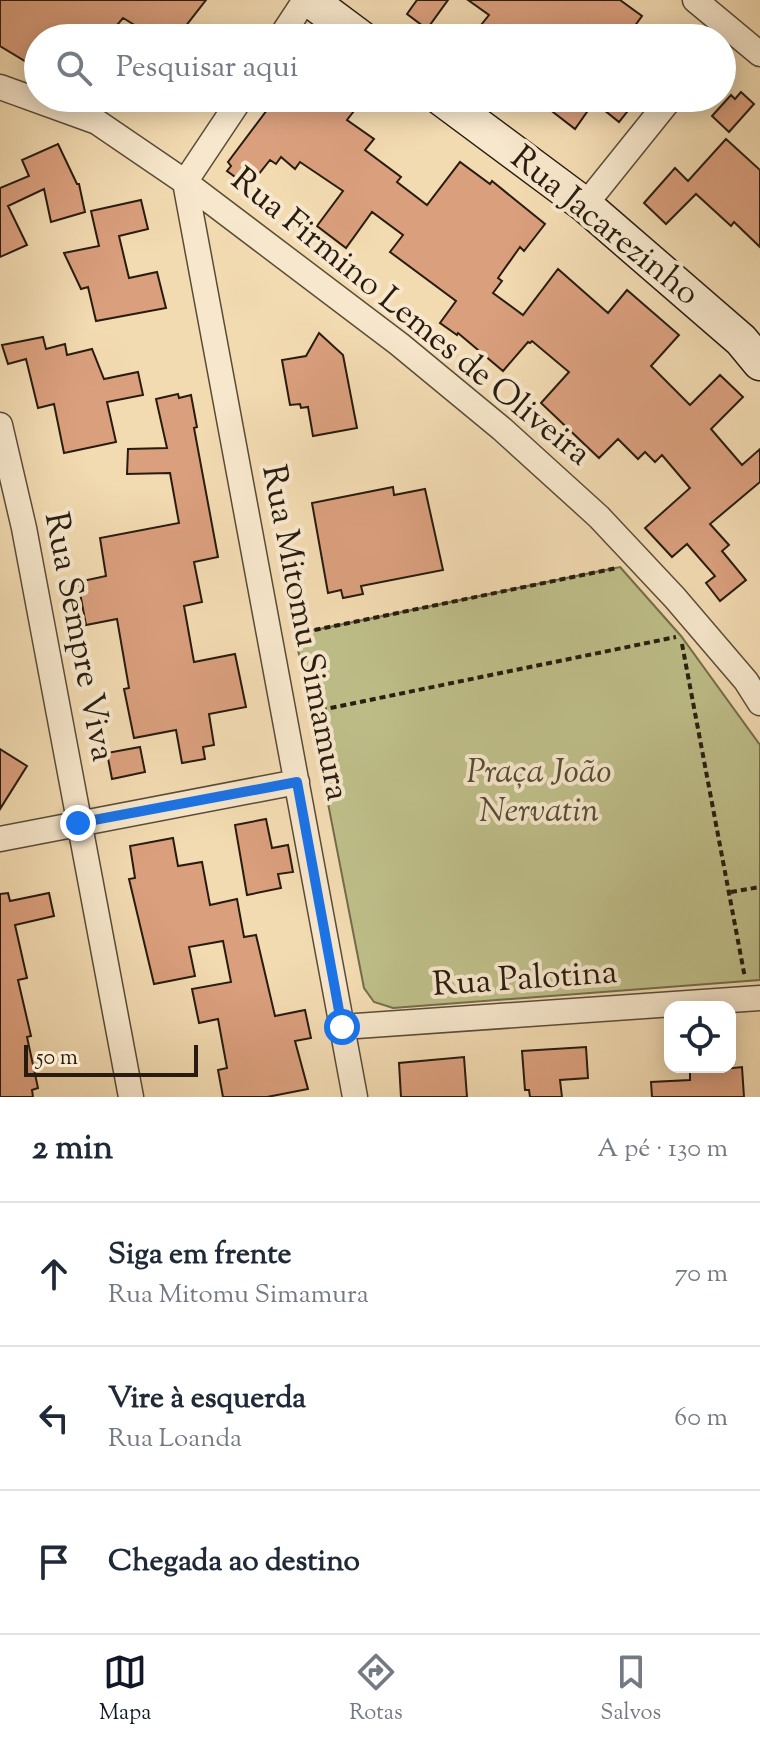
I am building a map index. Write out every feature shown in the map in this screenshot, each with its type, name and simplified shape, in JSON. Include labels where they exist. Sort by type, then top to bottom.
[{"type":"street","points":[[290,24],[308,0],[341,24]]},
{"type":"street","points":[[695,0],[717,24]]},
{"type":"street","points":[[736,39],[760,54]]},
{"type":"street","name":"Rua Firmino Lemes de Oliveira","points":[[0,87],[24,96]]},
{"type":"street","name":"Rua Firmino Lemes de Oliveira","points":[[69,112],[97,122],[185,182],[399,344],[527,450],[639,558],[753,676],[760,703]]},
{"type":"street","points":[[185,182],[232,112]]},
{"type":"street","name":"Rua Jacarezinho","points":[[460,112],[585,205],[741,340],[760,363]]},
{"type":"street","points":[[585,205],[660,112]]},
{"type":"street","name":"Rua Mitomu Simamura","points":[[185,182],[355,1097]]},
{"type":"street","name":"Rua Sempre Viva","points":[[0,425],[24,528],[131,1097]]},
{"type":"street","points":[[0,839],[297,782]]},
{"type":"street","name":"Rua Palotina","points":[[342,1027],[753,989]]},
{"type":"path","points":[[295,634],[620,567]]},
{"type":"path","points":[[311,712],[681,636],[730,892],[753,989]]},
{"type":"path","points":[[730,892],[760,887]]},
{"type":"green space","name":"Praça João Nervatin","points":[[620,567],[681,636],[760,745],[760,980],[393,1008],[374,1002],[364,988],[295,634]]},
{"type":"building","points":[[0,0],[206,0],[187,24],[133,24],[123,18],[118,24],[24,24],[24,61],[0,46]]},
{"type":"building","points":[[417,0],[448,0],[431,24],[420,24],[407,14]]},
{"type":"building","points":[[468,0],[620,0],[642,16],[636,24],[482,24],[489,15]]},
{"type":"building","points":[[741,92],[754,104],[729,132],[712,116],[716,112],[736,112],[736,98]]},
{"type":"building","points":[[266,112],[353,112],[347,120],[374,139],[365,150],[401,177],[397,182],[427,205],[460,162],[490,184],[492,181],[545,224],[524,251],[520,247],[498,278],[502,281],[493,293],[523,315],[558,269],[608,313],[627,290],[679,335],[651,366],[690,405],[720,375],[743,397],[711,429],[742,465],[760,449],[760,482],[710,524],[729,545],[722,551],[746,580],[720,601],[706,583],[715,576],[687,544],[672,557],[645,528],[690,488],[662,455],[655,462],[645,452],[638,459],[618,439],[599,458],[541,403],[569,372],[532,341],[503,371],[458,333],[440,323],[456,301],[390,252],[403,235],[372,212],[346,248],[317,226],[343,191],[300,162],[295,169],[281,157],[276,164],[270,160],[254,180],[250,177],[245,184],[227,171],[231,166],[228,162]]},
{"type":"building","points":[[553,112],[587,112],[575,129]]},
{"type":"building","points":[[606,112],[627,112],[619,122]]},
{"type":"building","points":[[726,139],[760,170],[760,247],[734,222],[731,226],[696,194],[666,224],[644,203],[675,168],[688,181]]},
{"type":"building","points":[[58,144],[79,184],[85,212],[51,222],[44,189],[8,206],[27,245],[0,257],[0,188],[29,176],[22,160]]},
{"type":"building","points":[[141,200],[148,229],[119,236],[129,278],[157,272],[166,308],[96,321],[88,287],[81,289],[64,253],[99,246],[91,211]]},
{"type":"building","points":[[319,333],[343,355],[357,428],[313,436],[308,407],[290,405],[282,360],[306,356]]},
{"type":"building","points":[[43,337],[46,349],[65,344],[67,355],[92,349],[104,379],[138,372],[143,395],[107,402],[116,442],[64,453],[54,404],[38,408],[26,359],[8,364],[2,345]]},
{"type":"building","points":[[178,394],[179,398],[191,395],[197,427],[194,428],[218,557],[194,562],[202,602],[184,606],[194,662],[235,654],[246,707],[209,714],[214,745],[203,747],[205,759],[182,763],[176,730],[134,738],[124,689],[129,688],[117,619],[86,625],[78,582],[106,576],[100,538],[179,523],[170,473],[127,474],[128,449],[167,448],[156,399]]},
{"type":"building","points":[[393,487],[394,495],[425,489],[443,570],[361,586],[363,594],[343,598],[341,590],[328,593],[312,503]]},
{"type":"building","points":[[140,747],[145,772],[112,779],[107,753]]},
{"type":"building","points":[[0,749],[27,766],[0,809]]},
{"type":"building","points":[[266,819],[272,848],[288,845],[293,872],[278,874],[281,888],[247,895],[235,825]]},
{"type":"building","points":[[173,838],[178,866],[202,862],[210,905],[237,899],[244,937],[256,935],[275,1016],[305,1010],[311,1038],[295,1041],[308,1089],[267,1097],[223,1097],[218,1070],[227,1068],[218,1019],[199,1023],[192,989],[231,982],[223,941],[189,947],[195,976],[154,984],[129,879],[135,878],[130,846]]},
{"type":"building","points":[[8,893],[10,901],[49,893],[54,916],[15,925],[27,978],[18,980],[31,1036],[27,1037],[38,1088],[32,1090],[33,1097],[0,1097],[0,894]]},
{"type":"building","points":[[586,1047],[588,1078],[560,1080],[562,1097],[530,1097],[529,1090],[525,1090],[522,1051]]},
{"type":"building","points":[[464,1057],[467,1097],[401,1097],[399,1063]]},
{"type":"building","points":[[742,1067],[744,1097],[652,1097],[651,1082],[690,1080],[690,1073],[736,1073],[736,1068]]},
{"type":"route","points":[[78,823],[297,782],[342,1027]]}]
